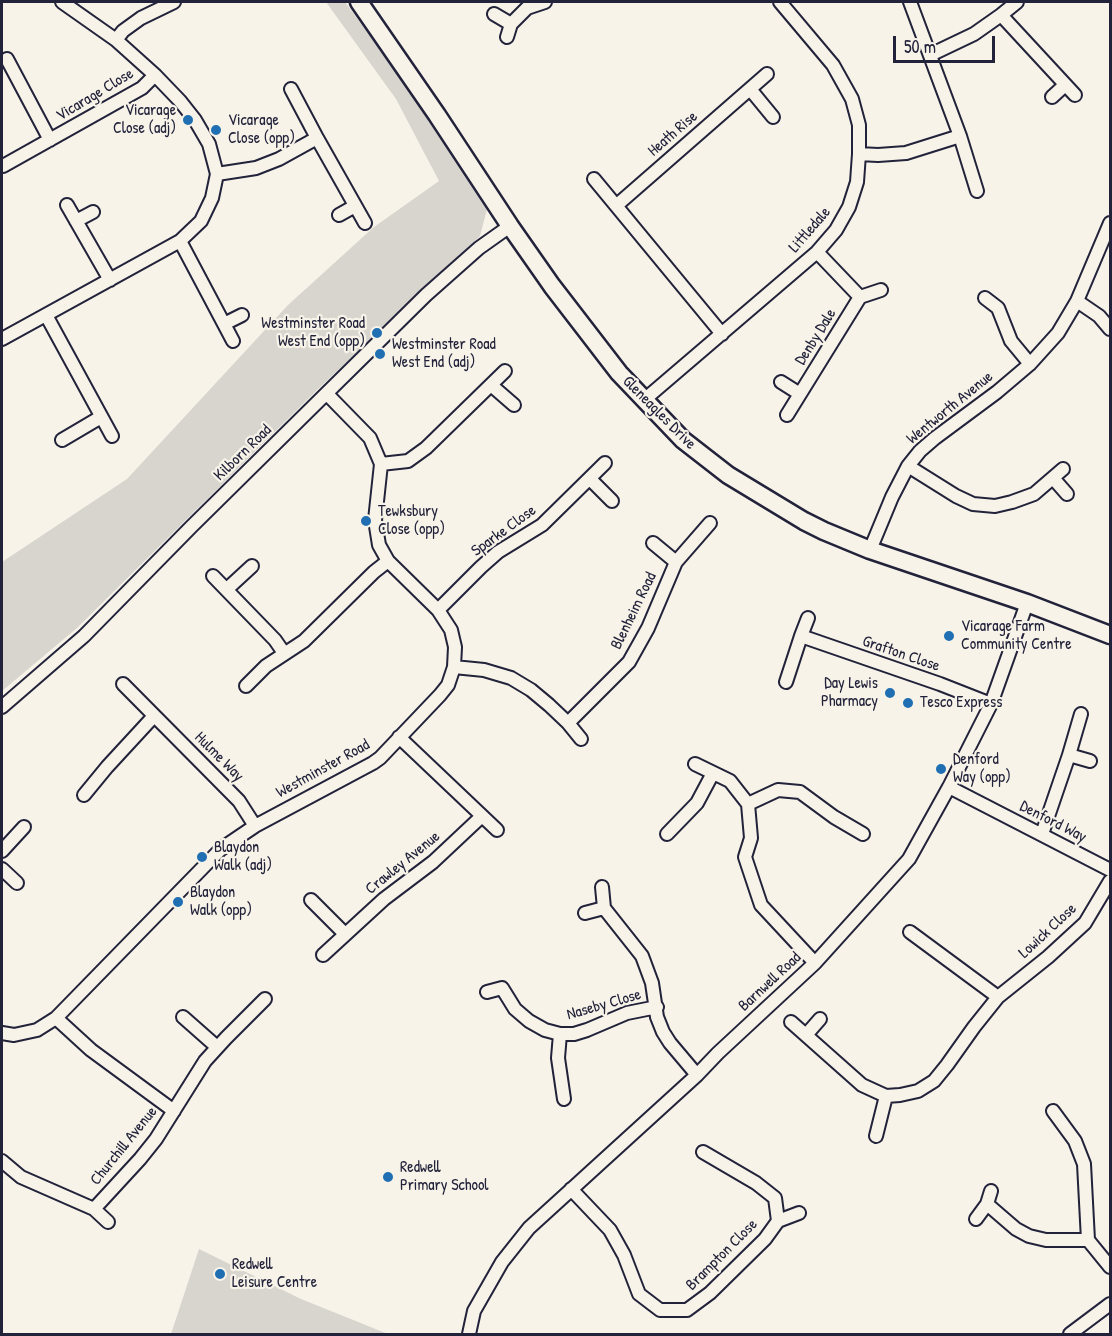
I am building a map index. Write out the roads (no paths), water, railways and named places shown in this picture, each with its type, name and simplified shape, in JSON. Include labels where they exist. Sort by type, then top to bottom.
[{"type":"street","points":[[2,339],[180,241],[201,221],[212,198],[217,174],[209,144],[180,100],[116,40],[62,2]]},
{"type":"street","points":[[116,40],[123,31],[141,18],[174,2]]},
{"type":"street","name":"Gleneagles Drive","points":[[358,2],[552,286],[619,374],[683,440],[728,475],[824,531],[870,550],[1027,603],[1110,635]]},
{"type":"street","points":[[507,37],[511,24],[527,8],[545,2]]},
{"type":"street","name":"Littledale","points":[[644,400],[817,252],[836,230],[849,207],[857,182],[859,154],[859,125],[852,99],[834,65],[780,2]]},
{"type":"street","points":[[910,2],[960,136],[977,191]]},
{"type":"street","points":[[930,55],[974,34],[1017,2]]},
{"type":"street","points":[[494,14],[511,24]]},
{"type":"street","points":[[1001,15],[1075,95]]},
{"type":"street","name":"Vicarage Close","points":[[7,59],[50,140]]},
{"type":"street","name":"Heath Rise","points":[[616,205],[767,74]]},
{"type":"street","name":"Vicarage Close","points":[[3,166],[142,88],[155,75]]},
{"type":"street","points":[[1052,97],[1065,85]]},
{"type":"street","points":[[750,88],[773,117]]},
{"type":"street","points":[[291,89],[365,223]]},
{"type":"street","points":[[859,154],[906,153],[960,136]]},
{"type":"street","points":[[217,174],[256,168],[279,159],[317,138]]},
{"type":"street","points":[[594,179],[722,334]]},
{"type":"street","points":[[67,205],[110,280]]},
{"type":"street","points":[[339,215],[356,206]]},
{"type":"street","points":[[76,221],[93,212]]},
{"type":"street","name":"Wentworth Avenue","points":[[870,550],[892,497],[908,466],[920,452],[1030,364],[1059,333],[1077,301],[1110,223]]},
{"type":"street","name":"Kilborn Road","points":[[2,707],[84,636],[191,526],[426,295],[479,248],[510,226]]},
{"type":"street","points":[[180,241],[233,340]]},
{"type":"street","points":[[817,252],[860,297],[881,290]]},
{"type":"street","name":"Denby Dale","points":[[787,415],[860,297]]},
{"type":"street","points":[[985,298],[998,308],[1011,341],[1030,364]]},
{"type":"street","points":[[1077,301],[1099,316],[1110,329]]},
{"type":"street","points":[[46,315],[112,436]]},
{"type":"street","points":[[224,324],[242,315]]},
{"type":"street","points":[[327,394],[370,438],[381,464],[408,461],[426,448],[505,371]]},
{"type":"street","points":[[781,382],[800,394]]},
{"type":"street","points":[[491,385],[514,405]]},
{"type":"street","points":[[62,440],[101,417]]},
{"type":"street","name":"Sparke Close","points":[[438,610],[498,552],[542,525],[605,463]]},
{"type":"street","name":"Westminster Road","points":[[2,1033],[14,1035],[37,1030],[56,1018],[221,849],[255,826],[380,758],[448,685],[454,667],[455,647],[451,630],[438,610],[388,561],[379,545],[375,520],[381,464]]},
{"type":"street","points":[[908,466],[973,504],[995,506],[1034,494],[1063,469]]},
{"type":"street","points":[[1053,478],[1067,494]]},
{"type":"street","points":[[590,479],[612,501]]},
{"type":"street","name":"Blenheim Road","points":[[568,723],[629,662],[648,628],[676,562],[710,523]]},
{"type":"street","name":"Blenheim Road","points":[[653,543],[676,562]]},
{"type":"street","points":[[246,686],[266,666],[304,641],[388,561]]},
{"type":"street","points":[[227,589],[252,566]]},
{"type":"street","points":[[213,576],[275,640],[284,653]]},
{"type":"street","name":"Barnwell Road","points":[[470,1335],[474,1311],[502,1262],[528,1228],[697,1075],[815,963],[909,859],[991,704],[1027,603]]},
{"type":"street","points":[[786,682],[808,618]]},
{"type":"street","name":"Grafton Close","points":[[801,636],[991,704]]},
{"type":"street","points":[[454,667],[484,670],[511,678],[531,690],[568,723],[581,739]]},
{"type":"street","name":"Hulme Way","points":[[123,684],[239,801],[255,826]]},
{"type":"street","points":[[1042,834],[1081,714]]},
{"type":"street","points":[[84,795],[154,716]]},
{"type":"street","points":[[399,737],[497,830]]},
{"type":"street","points":[[1069,755],[1090,761]]},
{"type":"street","points":[[695,764],[730,781],[748,804],[751,838],[745,857],[761,905],[815,963]]},
{"type":"street","points":[[667,834],[697,803],[713,773]]},
{"type":"street","name":"Denford Way","points":[[949,787],[1110,870]]},
{"type":"street","points":[[748,804],[778,790],[800,792],[834,818],[863,834]]},
{"type":"street","name":"Crawley Avenue","points":[[323,955],[384,900],[434,862],[482,816]]},
{"type":"street","points":[[2,851],[24,827]]},
{"type":"street","points":[[2,869],[17,883]]},
{"type":"street","name":"Lowick Close","points":[[886,1096],[918,1091],[934,1081],[998,996],[1048,957],[1085,923],[1110,881]]},
{"type":"street","points":[[585,914],[604,908],[602,887]]},
{"type":"street","points":[[311,900],[345,934]]},
{"type":"street","name":"Naseby Close","points":[[604,908],[642,956],[652,983],[657,1017],[663,1032],[697,1075]]},
{"type":"street","points":[[910,932],[998,996]]},
{"type":"street","name":"Naseby Close","points":[[487,992],[502,988],[515,1009],[530,1021],[545,1030],[560,1034],[574,1034],[627,1013],[657,1007]]},
{"type":"street","name":"Churchill Avenue","points":[[3,1165],[21,1178],[94,1209],[156,1139],[205,1061],[265,999]]},
{"type":"street","points":[[183,1017],[218,1047]]},
{"type":"street","name":"Churchill Avenue","points":[[56,1018],[91,1050],[174,1111]]},
{"type":"street","points":[[806,1035],[820,1019]]},
{"type":"street","points":[[791,1022],[862,1085],[886,1096],[876,1137]]},
{"type":"street","name":"Naseby Close","points":[[560,1034],[558,1058],[564,1099]]},
{"type":"street","points":[[1053,1112],[1075,1141],[1084,1164],[1088,1240],[1110,1267]]},
{"type":"street","name":"Brampton Close","points":[[571,1189],[610,1230],[624,1255],[639,1294],[660,1310],[687,1311],[710,1293],[765,1239],[778,1221],[775,1198],[756,1183],[703,1152]]},
{"type":"street","points":[[976,1219],[987,1204],[991,1191]]},
{"type":"street","points":[[987,1204],[1016,1229],[1029,1236],[1046,1240],[1088,1240]]},
{"type":"street","points":[[94,1209],[108,1222]]},
{"type":"street","points":[[778,1221],[799,1213]]},
{"type":"street","points":[[1070,1335],[1110,1304]]},
{"type":"place","name":"Vicarage Close (adj)","points":[[188,120]]},
{"type":"place","name":"Vicarage Close (opp)","points":[[216,130]]},
{"type":"place","name":"Westminster Road West End (opp)","points":[[377,333]]},
{"type":"place","name":"Westminster Road West End (adj)","points":[[380,354]]},
{"type":"place","name":"Tewksbury Close (opp)","points":[[366,521]]},
{"type":"place","name":"Vicarage Farm Community Centre","points":[[949,636]]},
{"type":"place","name":"Day Lewis Pharmacy","points":[[890,693]]},
{"type":"place","name":"Tesco Express","points":[[908,703]]},
{"type":"place","name":"Denford Way (opp)","points":[[941,769]]},
{"type":"place","name":"Blaydon Walk (adj)","points":[[202,857]]},
{"type":"place","name":"Blaydon Walk (opp)","points":[[178,902]]},
{"type":"place","name":"Redwell Primary School","points":[[388,1177]]},
{"type":"place","name":"Redwell Leisure Centre","points":[[220,1274]]}]
